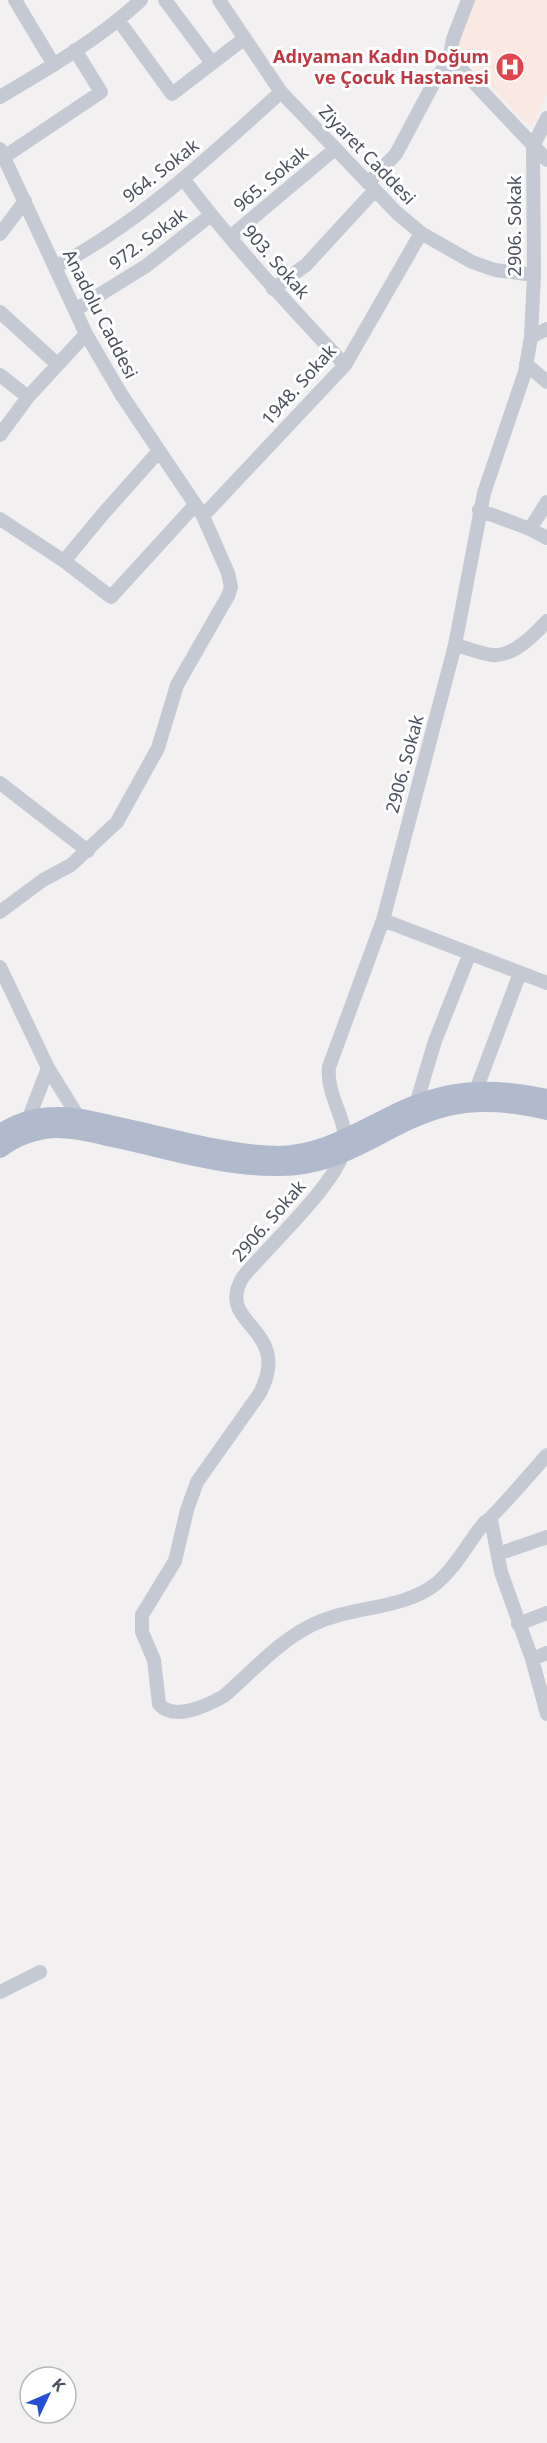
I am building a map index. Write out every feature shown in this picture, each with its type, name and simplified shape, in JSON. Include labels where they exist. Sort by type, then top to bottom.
[{"type":"main road","points":[[345,1147],[390,1115],[443,1094],[496,1090],[547,1098]]},
{"type":"main road","points":[[0,1133],[28,1120],[57,1116],[82,1125],[248,1160],[323,1148],[345,1147],[450,1106],[495,1103],[547,1112]]},
{"type":"main road","points":[[0,1149],[15,1139],[39,1131],[82,1125]]},
{"type":"street","points":[[15,0],[54,65]]},
{"type":"street","points":[[0,97],[54,65],[119,21],[141,0]]},
{"type":"street","points":[[165,0],[212,63]]},
{"type":"street","name":"Ziyaret Caddesi","points":[[219,0],[281,92],[372,187],[421,233],[479,265],[502,272],[534,275]]},
{"type":"street","points":[[273,289],[306,265],[372,187],[396,154],[438,75],[447,67],[453,39],[468,0]]},
{"type":"street","points":[[119,21],[172,94],[245,38]]},
{"type":"street","points":[[2,153],[101,92],[75,50]]},
{"type":"street","points":[[447,67],[460,69],[547,160]]},
{"type":"street","name":"964. Sokak","points":[[56,267],[90,248],[184,180],[281,92]]},
{"type":"street","name":"2906. Sokak","points":[[547,118],[533,146],[534,275],[531,337],[526,364],[479,510],[455,645],[383,920],[328,1067],[328,1080],[345,1147],[316,1196],[260,1257],[238,1287],[237,1308],[266,1346],[269,1354],[267,1377],[254,1403],[197,1482],[187,1510],[176,1561],[142,1615],[142,1632],[154,1660],[159,1704],[176,1712],[214,1702],[230,1691],[274,1651],[314,1624],[339,1615],[410,1598],[436,1584],[485,1522],[491,1520],[503,1503],[547,1455]]},
{"type":"street","name":"965. Sokak","points":[[230,237],[336,149]]},
{"type":"street","name":"Anadolu Caddesi","points":[[0,912],[43,880],[72,865],[117,822],[127,808],[164,734],[177,685],[229,593],[230,576],[199,510],[121,394],[86,334],[2,153]]},
{"type":"street","name":"903. Sokak","points":[[184,180],[273,289],[345,365]]},
{"type":"street","points":[[0,234],[25,201]]},
{"type":"street","name":"972. Sokak","points":[[75,310],[146,266],[211,215]]},
{"type":"street","name":"1948. Sokak","points":[[64,561],[111,597],[345,365],[421,233]]},
{"type":"street","points":[[0,312],[57,364]]},
{"type":"street","points":[[531,337],[547,329]]},
{"type":"street","points":[[0,435],[28,397],[86,334]]},
{"type":"street","points":[[526,364],[547,382]]},
{"type":"street","points":[[0,375],[28,397]]},
{"type":"street","points":[[0,519],[64,561],[102,514],[159,451]]},
{"type":"street","points":[[530,529],[547,502]]},
{"type":"street","points":[[479,510],[530,529],[547,538]]},
{"type":"street","points":[[455,645],[492,655],[502,653],[518,646],[547,621]]},
{"type":"street","points":[[0,783],[88,850]]},
{"type":"street","points":[[383,920],[547,983]]},
{"type":"street","points":[[416,1104],[435,1041],[470,952]]},
{"type":"street","points":[[0,967],[48,1068],[82,1125]]},
{"type":"street","points":[[476,1090],[520,973]]},
{"type":"street","points":[[28,1120],[48,1068]]},
{"type":"street","points":[[491,1520],[501,1572],[547,1714]]},
{"type":"street","points":[[498,1554],[547,1537]]},
{"type":"street","points":[[518,1624],[547,1613]]},
{"type":"street","points":[[531,1659],[547,1653]]},
{"type":"street","points":[[0,1992],[40,1972]]},
{"type":"shaded area","name":"Adıyaman Kadın Doğum ve Çocuk Hastanesi","points":[[467,0],[547,0],[547,94],[533,124],[528,125],[446,39]]},
{"type":"place","name":"Adıyaman Kadın Doğum ve Çocuk Hastanesi","points":[[510,67]]}]
